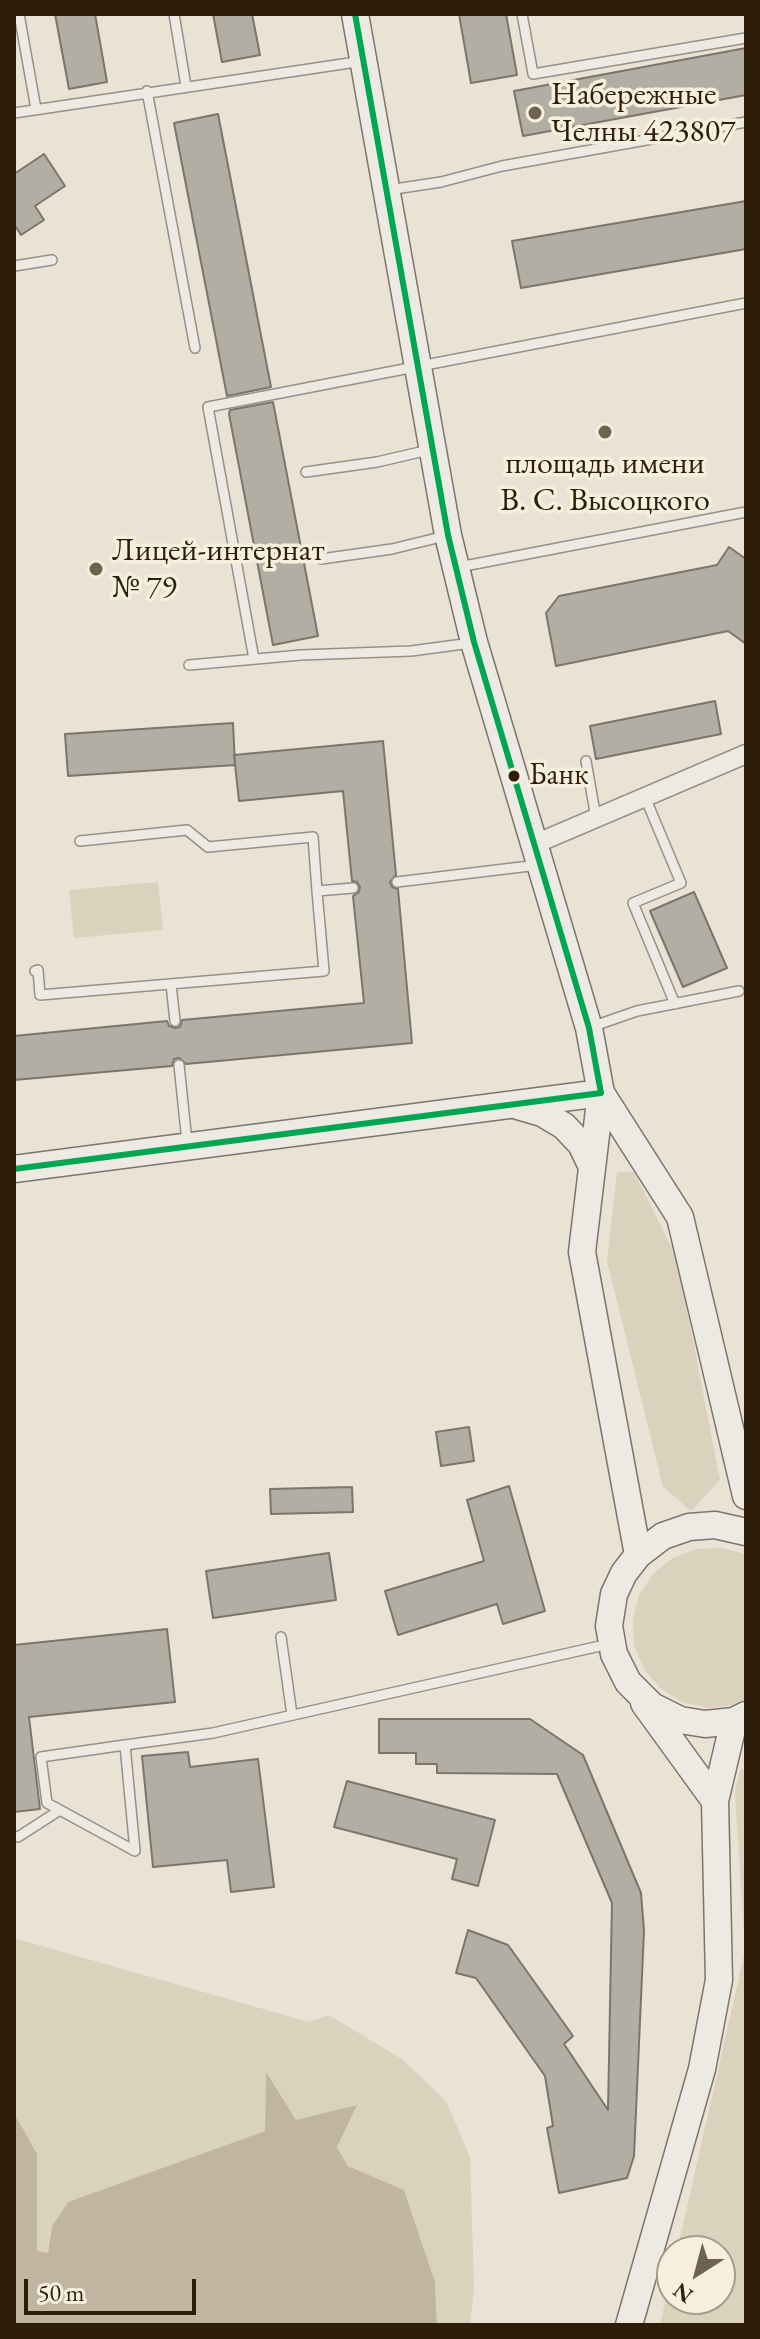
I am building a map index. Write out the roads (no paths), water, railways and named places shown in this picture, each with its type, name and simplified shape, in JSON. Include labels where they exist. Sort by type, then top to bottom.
[{"type":"main road","points":[[355,14],[448,535],[474,642],[589,1028],[601,1093],[582,1252],[638,1555]]},
{"type":"main road","points":[[14,1169],[601,1093]]},
{"type":"main road","points":[[601,1093],[680,1217],[746,1496]]},
{"type":"main road","points":[[515,1104],[542,1113],[564,1126],[581,1144],[592,1167]]},
{"type":"main road","points":[[715,1801],[628,1682],[614,1654],[609,1626],[614,1594],[624,1573],[638,1555],[663,1536],[689,1527],[715,1525],[746,1532]]},
{"type":"main road","points":[[628,1682],[652,1706],[680,1720],[705,1724],[740,1718],[715,1801],[719,1980],[702,2069],[629,2325]]},
{"type":"street","points":[[538,854],[596,818],[746,754]]},
{"type":"lane","points":[[19,14],[36,109]]},
{"type":"lane","points":[[174,14],[186,86]]},
{"type":"lane","points":[[522,14],[533,74],[746,38]]},
{"type":"lane","points":[[14,113],[363,61]]},
{"type":"lane","points":[[147,91],[195,348]]},
{"type":"lane","points":[[387,190],[746,122]]},
{"type":"lane","points":[[14,266],[52,260]]},
{"type":"lane","points":[[254,659],[208,407],[746,303]]},
{"type":"lane","points":[[306,472],[377,462],[433,449]]},
{"type":"lane","points":[[456,567],[746,512]]},
{"type":"lane","points":[[321,559],[392,549],[448,535]]},
{"type":"lane","points":[[189,665],[411,651],[474,642]]},
{"type":"lane","points":[[586,761],[596,818]]},
{"type":"lane","points":[[645,797],[681,883],[633,903],[675,1004]]},
{"type":"lane","points":[[35,971],[38,970],[40,995],[324,971],[313,837],[208,847],[187,830],[80,841]]},
{"type":"lane","points":[[397,882],[538,854]]},
{"type":"lane","points":[[317,891],[353,888]]},
{"type":"lane","points":[[171,984],[175,1021]]},
{"type":"lane","points":[[589,1028],[637,1011],[739,991]]},
{"type":"lane","points":[[179,1065],[187,1146]]},
{"type":"lane","points":[[281,1637],[292,1715]]},
{"type":"lane","points":[[125,1745],[135,1851],[47,1803],[41,1757],[125,1745],[213,1733],[612,1644]]},
{"type":"lane","points":[[15,1837],[60,1810]]},
{"type":"place","name":"Набережные Челны 423807","points":[[535,113]]},
{"type":"place","name":"площадь имени В. С. Высоцкого","points":[[605,432]]},
{"type":"place","name":"Лицей-интернат № 79","points":[[96,569]]},
{"type":"place","name":"Банк","points":[[514,776]]}]
